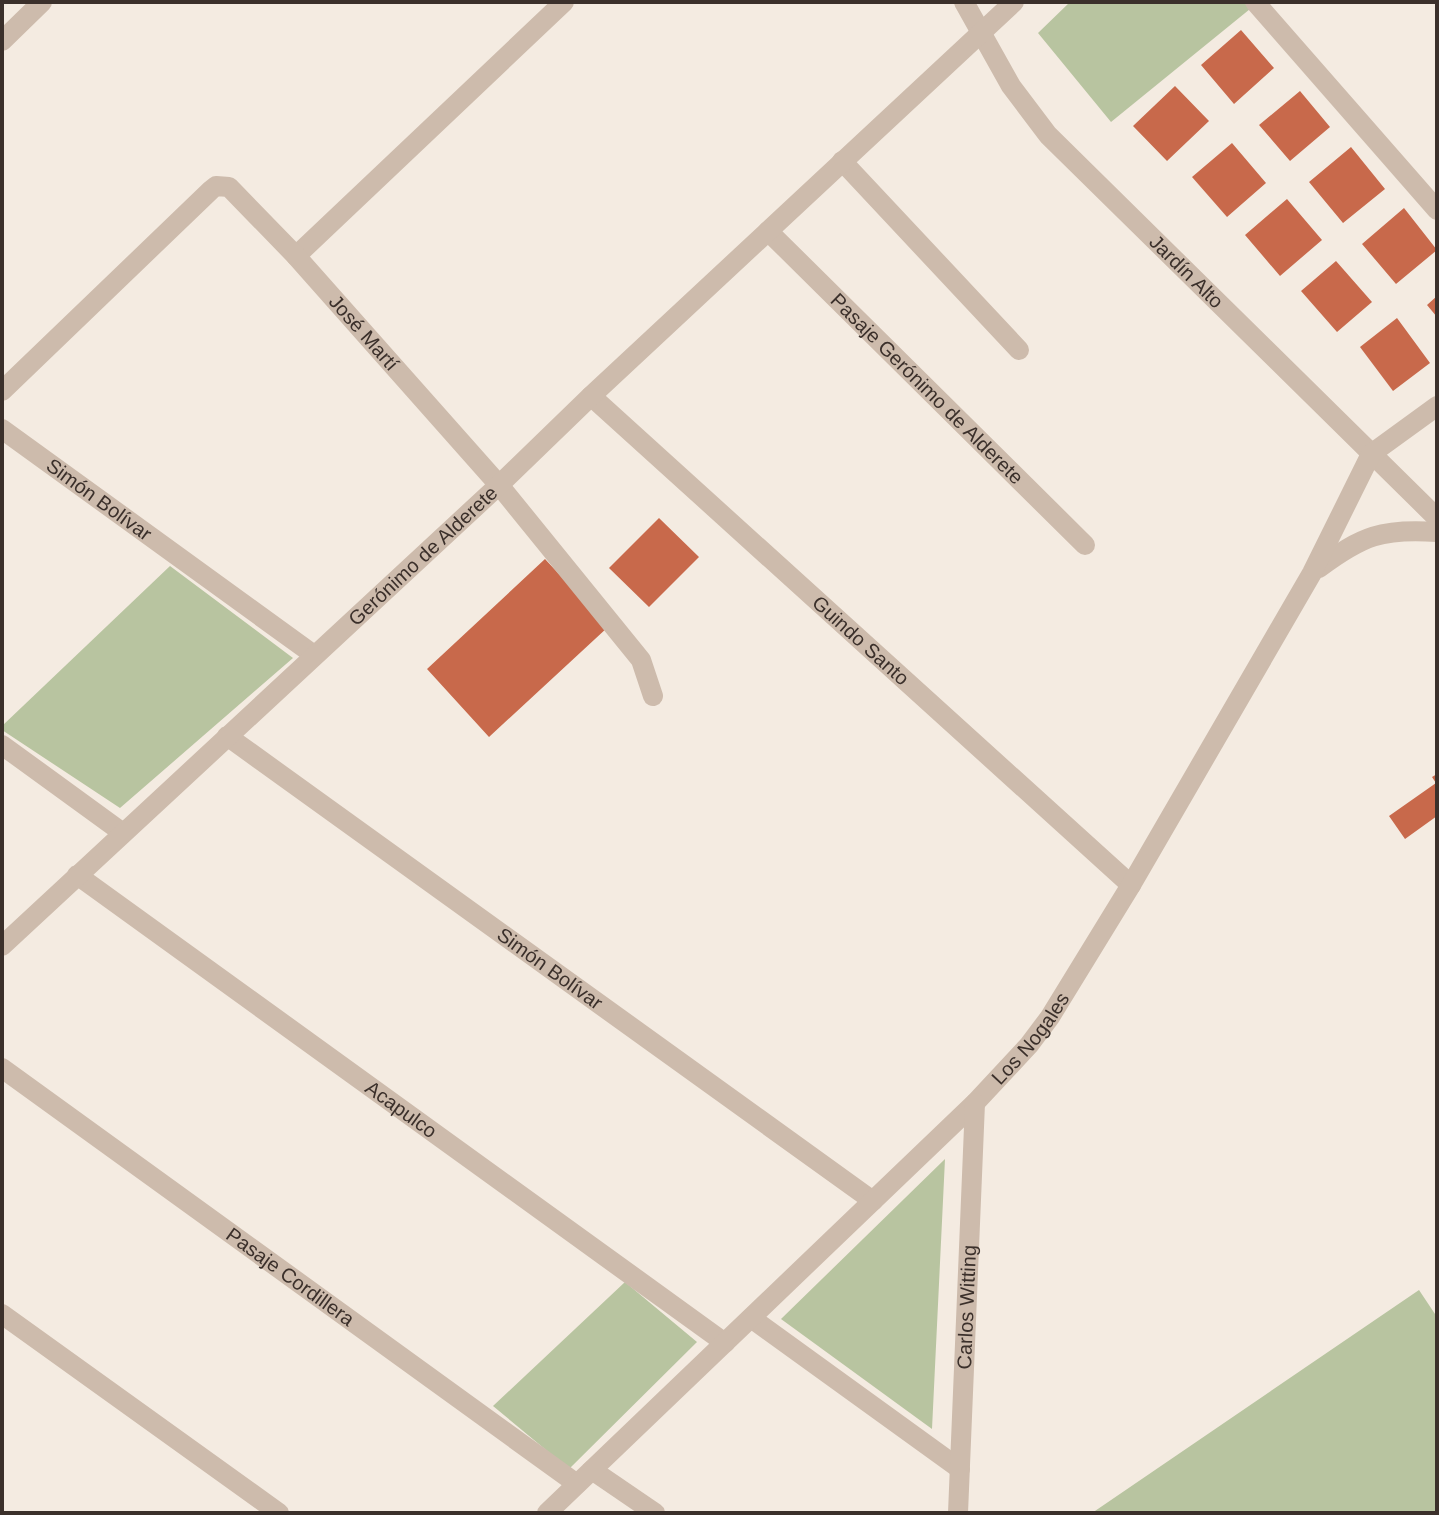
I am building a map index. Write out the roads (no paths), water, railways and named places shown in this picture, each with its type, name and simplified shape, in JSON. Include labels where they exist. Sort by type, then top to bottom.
[{"type":"street","points":[[2,41],[42,2]]},
{"type":"street","points":[[296,256],[564,2]]},
{"type":"street","name":"Jardín Alto","points":[[964,2],[1011,86],[1048,135],[1437,518]]},
{"type":"street","name":"Gerónimo de Alderete","points":[[2,946],[1014,2]]},
{"type":"street","points":[[1255,2],[1437,210]]},
{"type":"street","points":[[842,161],[1019,350]]},
{"type":"street","name":"José Martí","points":[[2,391],[211,190],[223,185],[235,192],[296,256],[499,485],[641,660],[653,696]]},
{"type":"street","name":"Pasaje Gerónimo de Alderete","points":[[768,231],[1085,545]]},
{"type":"street","name":"Guindo Santo","points":[[591,396],[1131,885]]},
{"type":"street","points":[[1371,454],[1437,406]]},
{"type":"street","name":"Simón Bolívar","points":[[2,429],[314,655]]},
{"type":"street","name":"Los Nogales","points":[[547,1513],[975,1103],[1029,1045],[1050,1017],[1131,885],[1312,573],[1371,454]]},
{"type":"street","points":[[1312,573],[1352,543],[1401,529],[1437,532]]},
{"type":"street","name":"Simón Bolívar","points":[[227,736],[873,1201]]},
{"type":"street","points":[[2,745],[123,833]]},
{"type":"street","name":"Acapulco","points":[[77,875],[725,1343]]},
{"type":"street","name":"Pasaje Cordillera","points":[[2,1068],[585,1477],[655,1513]]},
{"type":"street","name":"Carlos Witting","points":[[958,1513],[975,1103]]},
{"type":"street","points":[[2,1314],[279,1513]]},
{"type":"street","points":[[751,1318],[960,1469]]}]
